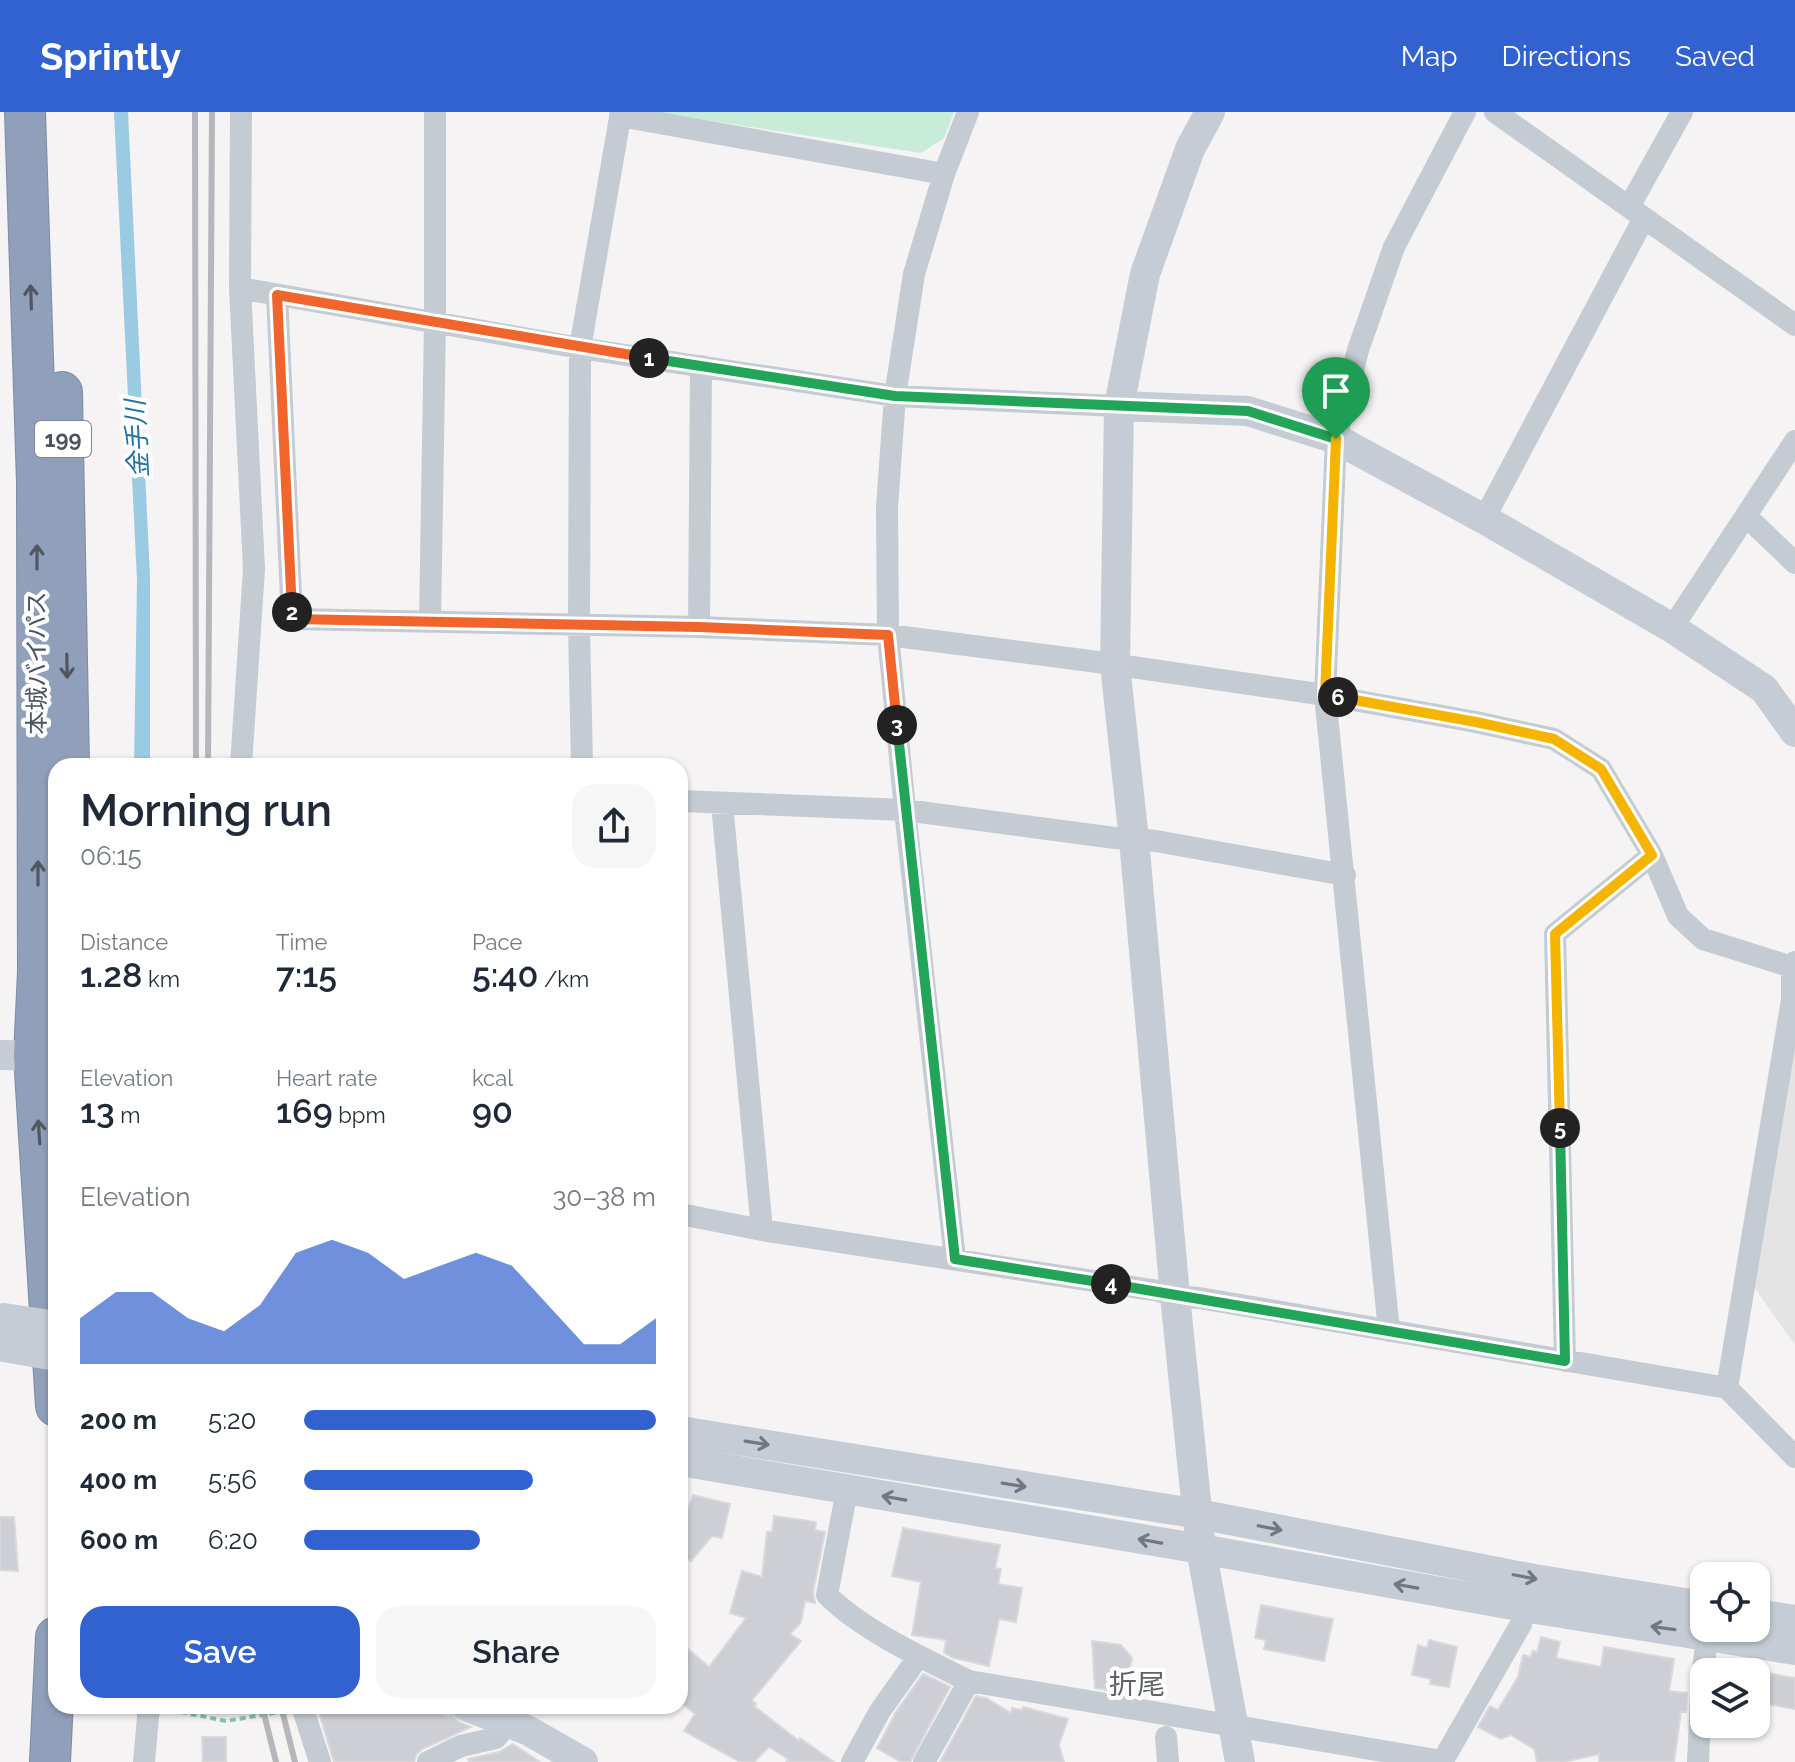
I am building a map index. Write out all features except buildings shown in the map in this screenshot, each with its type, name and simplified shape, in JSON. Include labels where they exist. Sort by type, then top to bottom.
[{"type":"highway","name":"本城バイパス","points":[[25,112],[37,482],[38,972],[30,1056],[48,1298]]},
{"type":"highway","name":"本城バイパス","points":[[51,112],[65,481],[69,758]]},
{"type":"highway","points":[[50,1762],[52,1714]]},
{"type":"highway","points":[[77,1762],[80,1714]]},
{"type":"street","points":[[241,112],[240,288],[254,569],[242,758]]},
{"type":"street","points":[[430,622],[435,112]]},
{"type":"street","points":[[955,1259],[888,635],[887,507],[895,396],[914,274],[944,174],[968,112]]},
{"type":"street","points":[[1210,112],[1190,149],[1145,274],[1119,406],[1115,665],[1201,1549],[1240,1762]]},
{"type":"street","points":[[1389,1331],[1325,695],[1336,439],[1358,350],[1394,247],[1465,112]]},
{"type":"street","points":[[1495,112],[1795,325]]},
{"type":"street","points":[[1484,519],[1637,212],[1682,112]]},
{"type":"street","points":[[582,758],[580,348],[620,114],[944,174]]},
{"type":"street","points":[[240,288],[580,348],[895,396],[1248,411],[1336,439],[1484,519],[1672,628],[1764,689],[1795,732]]},
{"type":"street","points":[[277,295],[292,619],[699,627],[888,635],[1325,695],[1476,722],[1554,739],[1601,769],[1652,855],[1678,916],[1703,939],[1793,965],[1793,1000],[1727,1388]]},
{"type":"street","points":[[699,627],[701,366]]},
{"type":"street","points":[[1672,628],[1795,441]]},
{"type":"street","points":[[1746,516],[1795,563]]},
{"type":"street","points":[[688,802],[905,810],[1156,841],[1345,875]]},
{"type":"street","points":[[722,804],[762,1230]]},
{"type":"street","points":[[1565,1361],[1555,934],[1652,855]]},
{"type":"street","points":[[688,1216],[762,1230],[1159,1291],[1727,1388],[1795,1457]]},
{"type":"street","points":[[2,1332],[48,1327]]},
{"type":"street","points":[[2,1332],[48,1352]]},
{"type":"street","points":[[688,1432],[1199,1514],[1534,1579],[1690,1616]]},
{"type":"street","points":[[688,1462],[1524,1607],[1690,1619]]},
{"type":"street","points":[[847,1490],[827,1595],[841,1609],[919,1656],[969,1681],[1442,1761],[1521,1624],[1524,1607]]},
{"type":"street","points":[[1770,1616],[1795,1620]]},
{"type":"street","points":[[1698,1762],[1704,1642]]},
{"type":"street","points":[[1770,1642],[1795,1650]]},
{"type":"street","points":[[852,1762],[880,1711],[919,1656]]},
{"type":"street","points":[[924,1762],[969,1681]]},
{"type":"street","points":[[144,1762],[157,1714]]},
{"type":"street","points":[[304,1714],[320,1762]]},
{"type":"street","points":[[428,1762],[461,1746],[496,1738],[508,1720]]},
{"type":"street","points":[[508,1720],[557,1762]]},
{"type":"street","points":[[508,1720],[583,1762]]},
{"type":"street","points":[[1166,1737],[1168,1762]]},
{"type":"path","points":[[190,1714],[226,1721],[270,1714]]},
{"type":"shaded area","points":[[1795,1029],[1795,1345],[1752,1284]]},
{"type":"green space","points":[[653,112],[954,112],[944,138],[921,153]]},
{"type":"water","name":"金手川","points":[[114,112],[128,112],[150,577],[150,758],[134,758],[137,580]]},
{"type":"railway","points":[[195,112],[196,758]]},
{"type":"railway","points":[[208,758],[212,112]]},
{"type":"railway","points":[[264,1714],[276,1762]]},
{"type":"railway","points":[[283,1714],[295,1762]]},
{"type":"district","name":"折尾","points":[[1137,1684]]},
{"type":"route","points":[[277,295],[580,348],[895,396],[1248,411],[1336,439],[1325,695],[1554,739],[1601,769],[1652,855],[1555,934],[1565,1361],[955,1259],[888,635],[699,627],[292,619],[277,295]]}]
